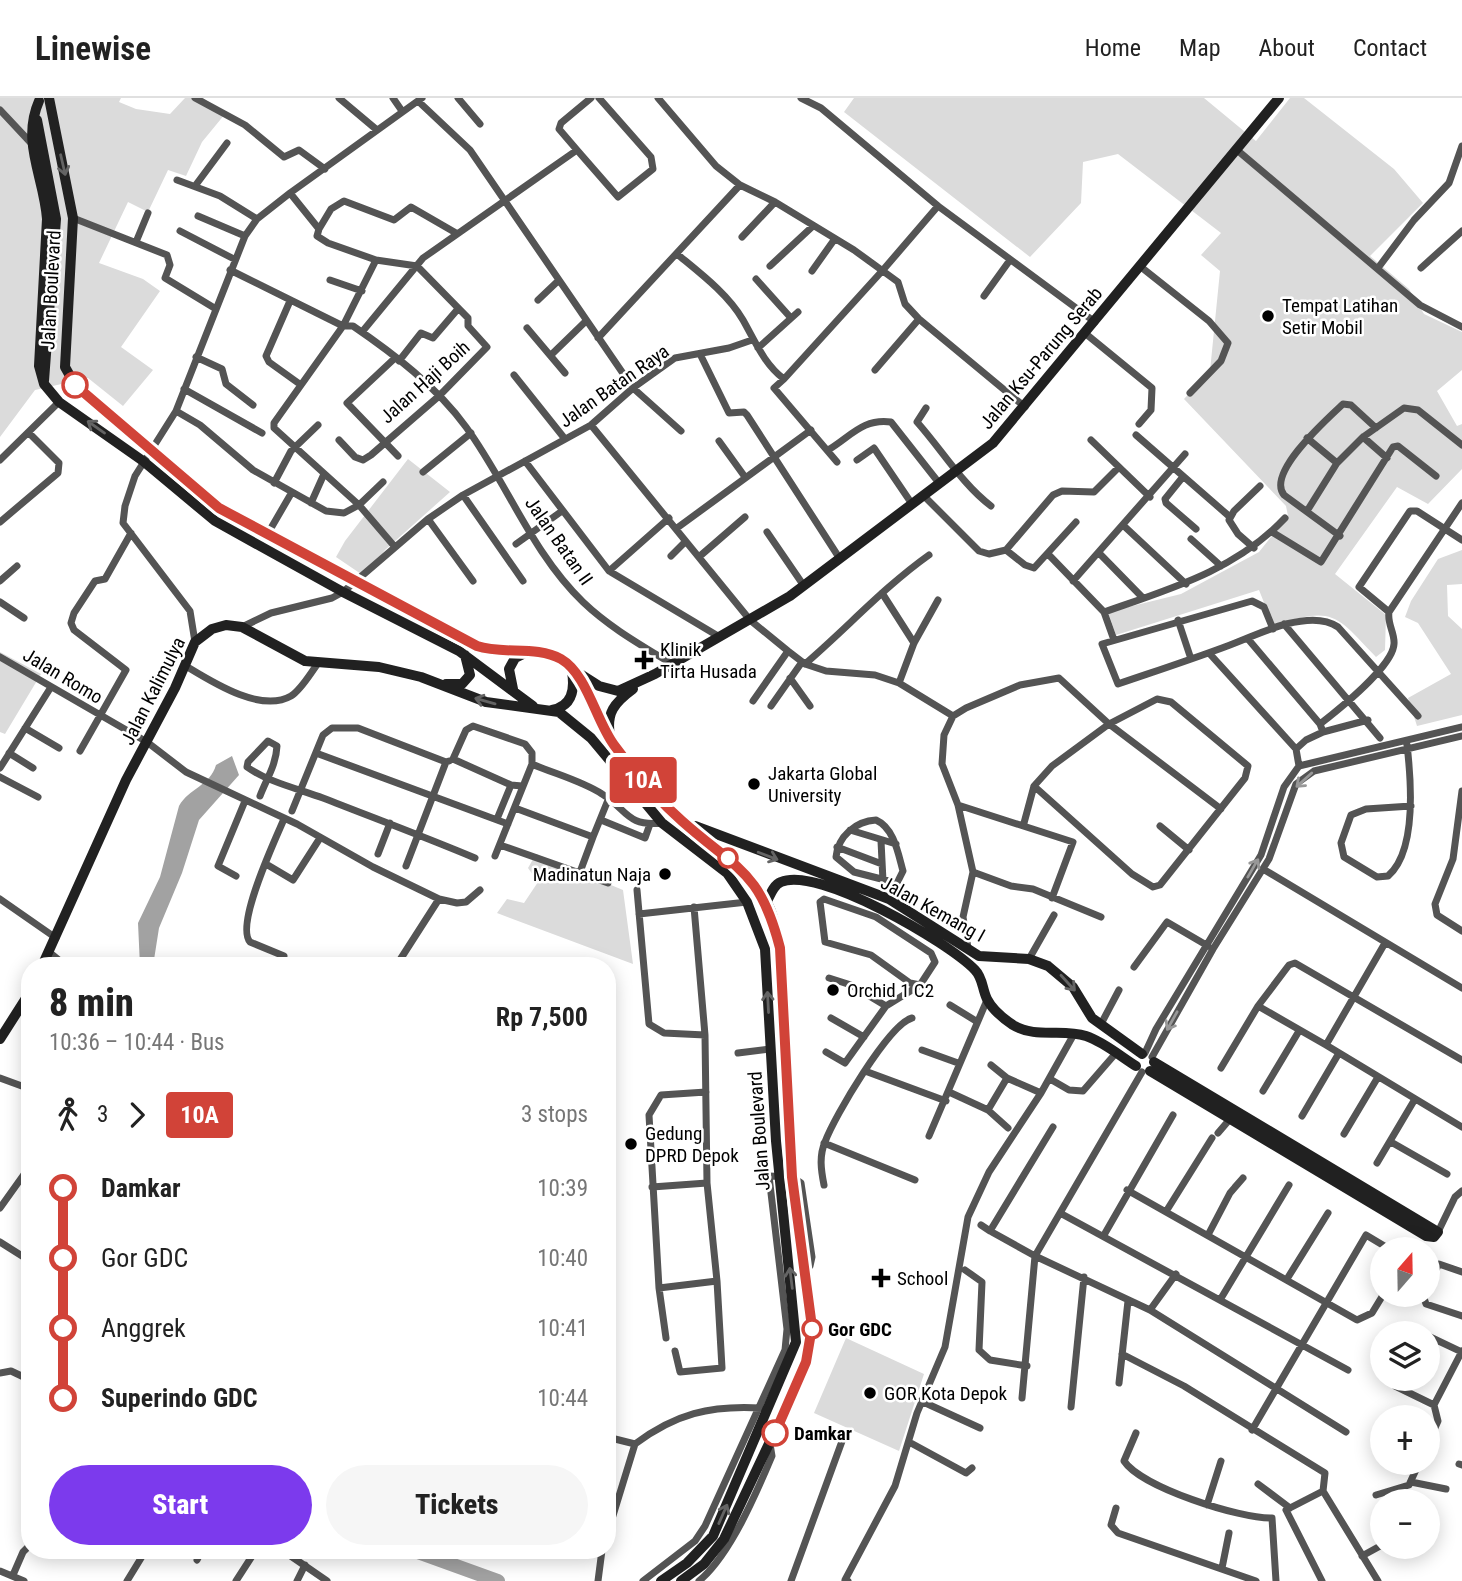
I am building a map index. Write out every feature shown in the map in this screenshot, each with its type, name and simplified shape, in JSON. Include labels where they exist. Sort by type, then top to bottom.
[{"type":"main road","name":"Jalan Ksu-Parung Serab","points":[[572,669],[609,690],[626,688],[672,664],[804,586],[993,443],[1279,98]]},
{"type":"main road","name":"Jalan Boulevard","points":[[43,99],[32,118],[31,143],[46,200],[47,219],[39,366],[44,384],[59,401],[147,456],[219,508],[477,646],[493,652],[527,652],[559,658],[572,669],[611,742],[650,789],[682,821],[749,876],[772,915],[780,948],[792,1177],[806,1270],[812,1338],[806,1362],[792,1395],[718,1549],[681,1581]]},
{"type":"main road","name":"Jalan Boulevard","points":[[43,99],[73,218],[65,367],[78,390],[215,521],[342,592],[465,655],[533,706]]},
{"type":"main road","name":"Jalan Boulevard","points":[[43,99],[37,129],[51,184],[56,219],[48,367],[44,384]]},
{"type":"main road","name":"Jalan Kalimulya","points":[[47,957],[195,642],[212,629],[226,625],[242,627]]},
{"type":"main road","points":[[242,627],[293,656],[320,662],[379,667],[440,684],[486,702],[552,710],[561,708],[572,695],[572,669]]},
{"type":"main road","points":[[514,691],[509,669],[515,658],[527,652]]},
{"type":"main road","points":[[440,684],[456,685],[467,680],[471,671],[465,655]]},
{"type":"main road","name":"Jalan Ksu-Parung Serab","points":[[611,742],[608,723],[610,712],[619,699],[642,680]]},
{"type":"main road","name":"Jalan Boulevard","points":[[552,710],[565,715],[591,738],[662,823],[727,873],[747,902],[765,949],[774,1176],[797,1328],[791,1359],[777,1391],[764,1408],[713,1536],[687,1563],[661,1581]]},
{"type":"main road","name":"Jalan Kemang I","points":[[682,821],[862,895]]},
{"type":"main road","name":"Jalan Kemang I","points":[[766,903],[776,884],[784,880],[820,885],[889,900],[936,932],[979,956],[1029,959],[1061,975],[1073,987],[1096,1021],[1146,1062],[1230,1119],[1426,1236],[1434,1237],[1438,1231],[1146,1062],[1116,1053],[1079,1035],[1029,1032],[1006,1019],[987,1000]]},
{"type":"main road","name":"Jalan Kemang I","points":[[936,932],[939,945],[980,976]]},
{"type":"main road","points":[[987,1000],[980,976],[994,958]]},
{"type":"main road","points":[[0,1039],[21,1014]]},
{"type":"main road","points":[[1079,1035],[1096,1021]]},
{"type":"main road","points":[[777,1391],[792,1395]]},
{"type":"street","points":[[195,98],[245,125],[284,157],[299,150],[325,169]]},
{"type":"street","points":[[339,98],[377,130]]},
{"type":"street","points":[[393,98],[402,111]]},
{"type":"street","points":[[458,98],[480,124]]},
{"type":"street","points":[[591,98],[561,123],[559,129],[618,197],[653,169],[651,157],[599,98]]},
{"type":"street","points":[[658,98],[716,166],[740,186],[775,202],[883,270],[898,282],[905,304],[919,319],[1025,407]]},
{"type":"street","points":[[801,98],[821,108],[937,206],[1095,322]]},
{"type":"street","points":[[195,642],[190,611],[131,533],[122,516],[147,456],[176,411],[234,260],[245,236],[257,219],[420,99],[470,150],[634,388],[681,431]]},
{"type":"street","points":[[0,110],[31,143]]},
{"type":"street","points":[[195,186],[227,143]]},
{"type":"street","points":[[1378,268],[1414,220],[1452,179],[1462,146]]},
{"type":"street","points":[[362,332],[422,257],[577,150]]},
{"type":"street","points":[[1237,150],[1420,304],[1462,327]]},
{"type":"street","points":[[177,180],[238,206],[257,219]]},
{"type":"street","points":[[598,338],[740,186]]},
{"type":"street","points":[[290,193],[319,229]]},
{"type":"street","points":[[398,456],[346,403],[397,360],[421,333],[433,338],[457,310],[417,266],[376,260],[328,243],[317,236],[331,209],[344,201],[394,220],[411,207],[457,233]]},
{"type":"street","points":[[742,237],[775,202]]},
{"type":"street","points":[[837,462],[774,388],[883,270],[937,206]]},
{"type":"street","points":[[136,242],[148,213]]},
{"type":"street","points":[[198,216],[245,236]]},
{"type":"street","points":[[73,218],[167,255],[170,265],[165,278],[216,309]]},
{"type":"street","points":[[770,266],[813,226]]},
{"type":"street","points":[[180,231],[234,260]]},
{"type":"street","points":[[1421,268],[1462,231]]},
{"type":"street","points":[[812,271],[834,240]]},
{"type":"street","points":[[677,254],[725,298],[743,319],[752,340],[775,372],[784,379]]},
{"type":"street","points":[[376,260],[343,326],[274,423],[274,428],[359,505],[395,547]]},
{"type":"street","points":[[984,296],[1010,260]]},
{"type":"street","points":[[1141,267],[1209,321],[1228,343],[1221,361],[1190,393]]},
{"type":"street","name":"Jalan Batan II","points":[[230,270],[343,326],[353,326],[439,396],[471,433],[545,556],[582,601],[608,624],[672,664]]},
{"type":"street","points":[[756,279],[790,318]]},
{"type":"street","points":[[330,280],[362,291]]},
{"type":"street","points":[[538,300],[558,281]]},
{"type":"street","points":[[290,301],[266,356],[269,362],[301,385]]},
{"type":"street","name":"Jalan Haji Boih","points":[[339,440],[355,457],[363,460],[439,396],[487,347],[468,326],[468,318],[457,310]]},
{"type":"street","points":[[758,348],[798,312]]},
{"type":"street","points":[[875,370],[919,319]]},
{"type":"street","points":[[551,355],[586,321]]},
{"type":"street","points":[[527,328],[565,373]]},
{"type":"street","points":[[1086,334],[1152,388],[1151,410],[1139,424]]},
{"type":"street","name":"Jalan Batan Raya","points":[[242,627],[271,613],[332,598],[342,592],[356,583],[428,519],[463,495],[591,425],[634,388],[675,358],[752,340]]},
{"type":"street","points":[[700,354],[729,413],[744,412],[840,559]]},
{"type":"street","points":[[196,357],[222,369],[226,384],[253,405]]},
{"type":"street","points":[[514,374],[565,439]]},
{"type":"street","points":[[184,389],[262,433]]},
{"type":"street","points":[[0,460],[59,401]]},
{"type":"street","points":[[1340,536],[1284,495],[1279,484],[1307,438],[1347,403],[1376,428]]},
{"type":"street","points":[[1307,511],[1337,463],[1363,438],[1404,408],[1411,407],[1462,445]]},
{"type":"street","points":[[926,408],[917,422],[958,469],[968,486],[991,506]]},
{"type":"street","points":[[176,411],[200,425],[253,470],[311,503],[336,513],[359,505],[383,482]]},
{"type":"street","points":[[828,450],[861,425],[880,420],[891,422],[939,483]]},
{"type":"street","points":[[274,482],[295,446],[318,425]]},
{"type":"street","points":[[591,425],[750,620],[788,652],[803,663],[826,671],[875,676],[899,683],[950,714]]},
{"type":"street","points":[[677,528],[811,430]]},
{"type":"street","points":[[0,522],[58,473],[59,463],[29,433]]},
{"type":"street","points":[[423,472],[471,433]]},
{"type":"street","points":[[1136,435],[1182,478],[1230,517],[1233,528],[1255,548]]},
{"type":"street","points":[[1307,438],[1337,463]]},
{"type":"street","points":[[1363,438],[1387,458]]},
{"type":"street","points":[[1091,440],[1150,498]]},
{"type":"street","points":[[719,441],[745,477]]},
{"type":"street","points":[[1272,532],[1319,563],[1340,536],[1393,447],[1398,446],[1436,476]]},
{"type":"street","points":[[857,460],[874,448],[912,504]]},
{"type":"street","points":[[1073,581],[1150,498],[1171,468],[1185,454]]},
{"type":"street","points":[[525,461],[609,571],[718,636]]},
{"type":"street","points":[[923,495],[979,551],[989,554],[1006,550],[1053,495],[1062,491],[1094,492],[1119,467]]},
{"type":"street","points":[[311,503],[324,474]]},
{"type":"street","points":[[1182,478],[1165,499],[1196,529]]},
{"type":"street","points":[[1230,517],[1260,486]]},
{"type":"street","points":[[267,536],[292,492]]},
{"type":"street","points":[[463,495],[523,581]]},
{"type":"street","points":[[1389,612],[1462,503]]},
{"type":"street","points":[[516,544],[562,511]]},
{"type":"street","points":[[1296,749],[1322,728],[1390,658],[1395,643],[1389,612],[1360,589],[1360,584],[1410,511],[1416,511],[1462,540]]},
{"type":"street","points":[[700,556],[745,517]]},
{"type":"street","points":[[609,571],[668,518]]},
{"type":"street","points":[[1106,615],[1143,598],[1186,584],[1255,548],[1285,518]]},
{"type":"street","points":[[428,519],[473,581]]},
{"type":"street","points":[[1006,550],[1024,565],[1034,568],[1076,522]]},
{"type":"street","points":[[1124,526],[1186,584]]},
{"type":"street","points":[[80,751],[126,670],[74,630],[71,623],[74,613],[95,581],[105,579],[131,533]]},
{"type":"street","points":[[768,533],[804,586]]},
{"type":"street","points":[[1191,539],[1221,566]]},
{"type":"street","points":[[671,556],[685,542]]},
{"type":"street","points":[[1048,554],[1106,615],[1112,636]]},
{"type":"street","points":[[1099,554],[1143,598]]},
{"type":"street","points":[[771,706],[803,663],[893,580],[929,555]]},
{"type":"street","points":[[0,580],[17,566]]},
{"type":"street","points":[[882,593],[914,643]]},
{"type":"street","points":[[899,683],[914,643],[938,600]]},
{"type":"street","points":[[0,601],[24,618]]},
{"type":"street","points":[[1273,629],[1264,607],[1252,601],[1112,636],[1102,644],[1118,684],[1248,639],[1273,629],[1284,624],[1329,621],[1338,626],[1418,716]]},
{"type":"street","points":[[1178,621],[1191,659]]},
{"type":"street","points":[[1284,624],[1368,720],[1380,738]]},
{"type":"street","points":[[1248,639],[1322,728]]},
{"type":"street","points":[[752,701],[788,652]]},
{"type":"street","points":[[1209,653],[1296,749],[1299,766]]},
{"type":"street","name":"Jalan Romo","points":[[0,657],[146,742],[203,782],[284,819],[439,899]]},
{"type":"street","points":[[184,665],[228,692],[246,698],[281,699],[291,695],[320,662]]},
{"type":"street","points":[[790,678],[810,706]]},
{"type":"street","points":[[950,714],[1006,690],[1056,678],[1067,683],[1109,724],[1220,809]]},
{"type":"street","points":[[0,768],[51,687]]},
{"type":"street","points":[[1024,823],[1034,786],[1052,766],[1109,724],[1157,699],[1166,700],[1212,733],[1248,766],[1245,778],[1189,850],[1160,885],[1150,886],[1034,786]]},
{"type":"street","points":[[950,714],[944,735],[942,764],[958,805],[973,872],[962,917],[965,947]]},
{"type":"street","points":[[1322,728],[1368,720]]},
{"type":"street","points":[[292,811],[323,735],[332,728],[346,726],[511,785],[523,786]]},
{"type":"street","points":[[406,866],[433,794],[466,730],[473,726],[525,744],[532,753],[532,764],[495,856]]},
{"type":"street","points":[[1210,947],[1264,869],[1279,839],[1296,784],[1303,777],[1314,771],[1462,727]]},
{"type":"street","points":[[25,728],[60,748]]},
{"type":"street","points":[[1022,1398],[1035,1256],[1261,855],[1284,787],[1299,766],[1407,743],[1462,736]]},
{"type":"street","points":[[260,796],[267,777],[276,760],[277,746],[268,741],[248,762],[247,767],[267,777],[302,791],[475,858]]},
{"type":"street","points":[[1407,743],[1412,783],[1411,806],[1403,845],[1391,875],[1377,877],[1344,856],[1341,843],[1351,815],[1366,809],[1411,806]]},
{"type":"street","points":[[9,753],[33,768]]},
{"type":"street","points":[[316,753],[433,794],[508,824]]},
{"type":"street","points":[[532,764],[604,794],[627,817],[650,824],[662,823]]},
{"type":"street","points":[[0,777],[37,797]]},
{"type":"street","points":[[497,819],[511,785]]},
{"type":"street","points":[[1462,792],[1453,859],[1435,904],[1437,915],[1462,931]]},
{"type":"street","points":[[580,872],[608,800]]},
{"type":"street","points":[[236,876],[218,866],[246,801]]},
{"type":"street","points":[[958,805],[1024,823],[1074,843],[1052,898]]},
{"type":"street","points":[[515,808],[593,837]]},
{"type":"street","points":[[284,819],[250,910],[246,937],[250,942],[284,957]]},
{"type":"street","points":[[601,820],[645,838],[650,824]]},
{"type":"street","points":[[876,820],[883,824],[896,844],[903,871],[897,883],[866,876],[836,857],[837,847],[850,830],[865,821],[876,820]]},
{"type":"street","points":[[378,854],[390,823]]},
{"type":"street","points":[[1160,826],[1189,850]]},
{"type":"street","points":[[850,830],[896,844]]},
{"type":"street","points":[[266,864],[293,880],[320,838]]},
{"type":"street","points":[[881,841],[883,881]]},
{"type":"street","points":[[500,845],[608,883]]},
{"type":"street","points":[[837,847],[882,864]]},
{"type":"street","points":[[1264,869],[1462,988]]},
{"type":"street","points":[[973,872],[1101,916]]},
{"type":"street","points":[[862,895],[866,876]]},
{"type":"street","points":[[820,885],[825,942],[871,955],[910,983],[920,985]]},
{"type":"street","points":[[402,957],[439,899],[466,902],[480,890]]},
{"type":"street","points":[[637,890],[649,1024],[651,1028],[664,1033],[705,1035]]},
{"type":"street","points":[[820,902],[824,899],[876,917],[931,953],[935,962],[920,985],[886,1006],[845,1063],[826,1052]]},
{"type":"street","points":[[0,900],[56,938]]},
{"type":"street","points":[[639,914],[747,902]]},
{"type":"street","points":[[675,1351],[680,1372],[722,1368],[707,1183],[705,1035],[694,907]]},
{"type":"street","points":[[1029,959],[1054,915]]},
{"type":"street","points":[[1135,967],[1167,922],[1210,947]]},
{"type":"street","points":[[1326,1045],[1385,943]]},
{"type":"street","points":[[49,952],[55,957]]},
{"type":"street","points":[[1221,1068],[1258,1006],[1293,962],[1462,1060]]},
{"type":"street","points":[[829,978],[851,985],[886,1006]]},
{"type":"street","points":[[1096,1021],[1119,990]]},
{"type":"street","points":[[929,1136],[987,1000]]},
{"type":"street","points":[[950,1005],[976,1021]]},
{"type":"street","points":[[1258,1006],[1462,1126]]},
{"type":"street","points":[[831,1018],[864,1037]]},
{"type":"street","points":[[824,1185],[820,1166],[824,1143],[865,1071],[898,1024],[912,1018]]},
{"type":"street","points":[[1263,1091],[1299,1031]]},
{"type":"street","points":[[848,1581],[845,1580],[895,1486],[921,1401],[949,1333],[968,1217],[989,1172],[1079,1035]]},
{"type":"street","points":[[738,1053],[770,1049]]},
{"type":"street","points":[[922,1051],[958,1063]]},
{"type":"street","points":[[1050,1079],[1069,1090],[1083,1091],[1116,1053]]},
{"type":"street","points":[[1302,1116],[1339,1053]]},
{"type":"street","points":[[991,1065],[1007,1078],[1041,1093]]},
{"type":"street","points":[[865,1071],[946,1101]]},
{"type":"street","points":[[1344,1133],[1378,1077]]},
{"type":"street","points":[[0,1078],[21,1086]]},
{"type":"street","points":[[988,1110],[1007,1078]]},
{"type":"street","points":[[666,1338],[659,1288],[649,1115],[661,1095],[706,1092]]},
{"type":"street","points":[[949,1092],[988,1110],[1008,1128]]},
{"type":"street","points":[[1377,1163],[1415,1099]]},
{"type":"street","points":[[1104,1235],[1173,1115]]},
{"type":"street","points":[[1167,1210],[1215,1136],[1230,1119]]},
{"type":"street","points":[[990,1231],[1053,1127]]},
{"type":"street","points":[[1391,1142],[1447,1174]]},
{"type":"street","points":[[824,1143],[915,1180]]},
{"type":"street","points":[[643,1581],[695,1541],[764,1408],[785,1350],[787,1329],[774,1176],[792,1177]]},
{"type":"street","points":[[0,1208],[21,1179]]},
{"type":"street","points":[[652,1187],[707,1183]]},
{"type":"street","points":[[1220,1300],[1289,1185]]},
{"type":"street","points":[[1208,1235],[1235,1187]]},
{"type":"street","points":[[1127,1191],[1167,1210],[1361,1320],[1375,1307]]},
{"type":"street","points":[[1438,1231],[1455,1197],[1462,1191]]},
{"type":"street","points":[[1060,1213],[1348,1370]]},
{"type":"street","points":[[1287,1279],[1328,1213]]},
{"type":"street","points":[[981,1225],[1035,1256],[1150,1310],[1346,1432]]},
{"type":"street","points":[[1252,1430],[1326,1301],[1366,1236],[1370,1238]]},
{"type":"street","points":[[0,1242],[21,1255]]},
{"type":"street","points":[[1440,1264],[1462,1272]]},
{"type":"street","points":[[965,1270],[982,1282],[979,1350],[990,1360],[1027,1366]]},
{"type":"street","points":[[1150,1310],[1176,1274]]},
{"type":"street","points":[[1071,1407],[1084,1277]]},
{"type":"street","points":[[659,1288],[717,1281]]},
{"type":"street","points":[[1119,1383],[1128,1301]]},
{"type":"street","points":[[1435,1307],[1462,1316]]},
{"type":"street","points":[[1405,1391],[1434,1405],[1462,1351],[1440,1341]]},
{"type":"street","points":[[1122,1354],[1184,1386],[1325,1474],[1323,1490],[1378,1581]]},
{"type":"street","points":[[1,1370],[21,1377]]},
{"type":"street","points":[[1452,1371],[1462,1376]]},
{"type":"street","points":[[921,1401],[980,1428]]},
{"type":"street","points":[[616,1506],[635,1444],[662,1424],[678,1417],[720,1408],[764,1408]]},
{"type":"street","points":[[791,1581],[845,1433]]},
{"type":"street","points":[[1136,1433],[1125,1456],[1126,1464],[1142,1476],[1207,1505],[1250,1518],[1272,1518],[1276,1581]]},
{"type":"street","points":[[616,1439],[635,1444]]},
{"type":"street","points":[[909,1442],[966,1473],[972,1468]]},
{"type":"street","points":[[699,1581],[715,1567],[729,1547],[772,1456],[770,1444]]},
{"type":"street","points":[[1207,1505],[1221,1461]]},
{"type":"street","points":[[1399,1489],[1411,1482],[1414,1475]]},
{"type":"street","points":[[1411,1482],[1446,1489]]},
{"type":"street","points":[[1258,1483],[1290,1508]]},
{"type":"street","points":[[1322,1581],[1286,1510],[1323,1490]]},
{"type":"street","points":[[1116,1508],[1111,1525],[1118,1534],[1256,1581]]},
{"type":"street","points":[[1222,1568],[1229,1533]]},
{"type":"street","points":[[1362,1556],[1370,1552]]},
{"type":"street","points":[[13,1575],[21,1557]]},
{"type":"street","points":[[127,1581],[140,1559]]},
{"type":"street","points":[[236,1581],[250,1559]]},
{"type":"street","points":[[296,1559],[327,1581]]},
{"type":"street","points":[[598,1581],[601,1559]]},
{"type":"street","points":[[297,1581],[305,1565]]},
{"type":"street","points":[[0,1571],[24,1581]]},
{"type":"shaded area","points":[[0,98],[121,98],[119,102],[136,109],[170,114],[185,98],[203,98],[225,114],[202,142],[186,176],[168,170],[148,212],[128,202],[99,263],[143,279],[160,291],[121,347],[153,370],[123,406],[88,378],[35,390],[0,437]]},
{"type":"shaded area","points":[[854,98],[1204,98],[1256,141],[1290,98],[1304,98],[1394,169],[1423,203],[1370,256],[1409,289],[1424,314],[1462,332],[1462,370],[1437,391],[1457,426],[1462,424],[1462,469],[1428,504],[1397,487],[1335,574],[1386,615],[1385,650],[1376,657],[1351,631],[1332,618],[1309,616],[1273,625],[1259,590],[1116,635],[1108,612],[1181,594],[1259,552],[1288,516],[1286,506],[1184,399],[1210,371],[1220,271],[1201,255],[1221,233],[1118,154],[1083,162],[1081,203],[1030,257],[844,112]]},
{"type":"shaded area","points":[[408,459],[450,492],[385,550],[364,576],[336,557],[345,541]]},
{"type":"shaded area","points":[[1462,550],[1462,584],[1447,585],[1448,616],[1462,629],[1462,715],[1417,726],[1408,698],[1451,674],[1418,623],[1405,617],[1411,601],[1438,559]]},
{"type":"shaded area","points":[[0,652],[41,674],[5,734],[0,732]]},
{"type":"shaded area","points":[[232,756],[239,775],[199,820],[182,873],[159,928],[154,957],[140,957],[138,923],[160,877],[179,806],[209,778],[216,765]]},
{"type":"shaded area","points":[[536,854],[623,890],[633,964],[497,913],[507,899],[524,903],[538,882],[528,868]]},
{"type":"shaded area","name":"GOR Kota Depok","points":[[846,1338],[924,1374],[899,1451],[814,1413]]},
{"type":"waterway","points":[[437,1559],[498,1581]]},
{"type":"bus line","name":"10A","points":[[75,385],[94,404],[219,508],[267,536],[477,646],[493,652],[550,655],[568,664],[584,688],[597,721],[638,775],[682,821],[749,876],[759,890],[772,915],[780,948],[792,1177],[812,1327],[806,1362],[775,1433]]},
{"type":"place","name":"Tempat Latihan Setir Mobil","points":[[1268,316]]},
{"type":"place","name":"Klinik Tirta Husada","points":[[644,660]]},
{"type":"place","name":"Jakarta Global University","points":[[754,784]]},
{"type":"place","name":"Madinatun Naja","points":[[665,874]]},
{"type":"place","name":"Orchid 1 C2","points":[[833,990]]},
{"type":"place","name":"Gedung DPRD Depok","points":[[631,1144]]},
{"type":"place","name":"School","points":[[881,1278]]},
{"type":"place","name":"Gor GDC","points":[[812,1329]]},
{"type":"place","name":"GOR Kota Depok","points":[[870,1393]]},
{"type":"place","name":"Damkar","points":[[775,1433]]}]
